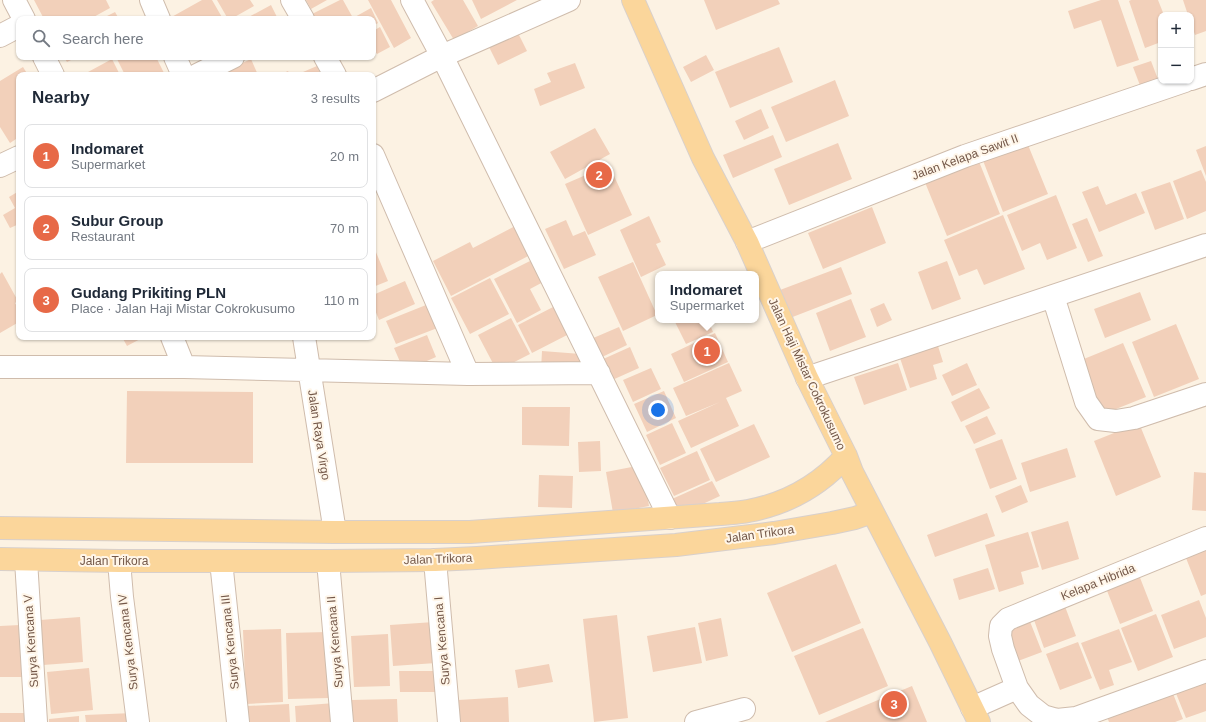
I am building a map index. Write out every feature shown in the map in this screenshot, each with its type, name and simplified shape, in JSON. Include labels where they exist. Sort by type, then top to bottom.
[{"type":"main road","name":"Jalan Haji Mistar Cokrokusumo","points":[[633,0],[703,158],[747,242],[807,378],[846,456],[852,472],[976,715]]},
{"type":"main road","name":"Jalan Trikora","points":[[0,528],[470,532],[670,518],[748,511],[782,501],[806,490],[833,471],[846,456]]},
{"type":"main road","name":"Jalan Trikora","points":[[0,559],[119,561],[435,560],[676,545],[774,533],[856,518],[872,512]]},
{"type":"street","points":[[14,0],[22,16]]},
{"type":"street","points":[[151,0],[158,16]]},
{"type":"street","points":[[292,0],[301,16]]},
{"type":"street","points":[[412,0],[442,56],[670,518]]},
{"type":"street","points":[[376,89],[442,56],[557,2]]},
{"type":"street","points":[[0,36],[16,28]]},
{"type":"street","points":[[46,60],[52,72]]},
{"type":"street","points":[[176,60],[182,72]]},
{"type":"street","points":[[203,72],[227,60]]},
{"type":"street","points":[[327,60],[333,72]]},
{"type":"street","points":[[1194,78],[1206,74]]},
{"type":"street","name":"Jalan Kelapa Sawit II","points":[[747,242],[965,156],[1176,84]]},
{"type":"street","points":[[0,166],[16,158]]},
{"type":"street","points":[[376,162],[468,374]]},
{"type":"street","points":[[807,378],[1206,245]]},
{"type":"street","points":[[1053,296],[1086,402],[1098,419],[1116,421],[1134,418],[1206,394]]},
{"type":"street","points":[[173,340],[184,367]]},
{"type":"street","name":"Jalan Raya Virgo","points":[[304,340],[335,532]]},
{"type":"street","points":[[0,367],[184,367],[468,374],[599,373]]},
{"type":"street","name":"Kelapa Hibrida","points":[[1017,688],[1000,636],[1000,626],[1008,619],[1206,538]]},
{"type":"street","name":"Surya Kencana V","points":[[26,560],[36,722]]},
{"type":"street","name":"Surya Kencana I","points":[[435,560],[449,722]]},
{"type":"street","name":"Surya Kencana IV","points":[[119,561],[122,597],[138,722]]},
{"type":"street","name":"Surya Kencana III","points":[[221,561],[238,722]]},
{"type":"street","name":"Surya Kencana II","points":[[328,561],[342,722]]},
{"type":"street","points":[[976,715],[1017,688],[1029,705],[1043,716],[1057,720],[1076,718],[1206,671]]},
{"type":"street","points":[[696,722],[744,709]]},
{"type":"building","points":[[34,0],[106,0],[110,8],[95,16],[42,16]]},
{"type":"building","points":[[202,0],[212,0],[221,16],[173,16]]},
{"type":"building","points":[[217,0],[250,0],[254,6],[236,16],[226,16]]},
{"type":"building","points":[[306,0],[327,0],[311,9]]},
{"type":"building","points":[[340,0],[343,0],[352,16],[313,16],[312,14]]},
{"type":"building","points":[[368,0],[391,0],[411,38],[394,48]]},
{"type":"building","points":[[434,0],[463,0],[478,26],[454,40],[431,2]]},
{"type":"building","points":[[472,0],[517,0],[481,19]]},
{"type":"building","points":[[704,0],[778,0],[780,4],[716,30]]},
{"type":"building","points":[[1101,0],[1118,0],[1139,60],[1117,67],[1101,20],[1074,29],[1068,11]]},
{"type":"building","points":[[1158,0],[1163,12],[1158,12],[1158,43],[1145,48],[1129,1]]},
{"type":"building","points":[[1183,0],[1206,0],[1206,31],[1195,35],[1194,12],[1187,12]]},
{"type":"building","points":[[271,5],[276,16],[251,16]]},
{"type":"building","points":[[371,8],[375,16],[357,16]]},
{"type":"building","points":[[115,12],[117,16],[107,16]]},
{"type":"building","points":[[380,27],[390,47],[377,54],[376,52],[376,29]]},
{"type":"building","points":[[515,27],[527,51],[498,65],[486,41]]},
{"type":"building","points":[[779,47],[793,82],[730,108],[715,72]]},
{"type":"building","points":[[706,55],[714,70],[691,82],[683,67]]},
{"type":"building","points":[[112,60],[118,72],[88,72]]},
{"type":"building","points":[[118,60],[158,60],[164,72],[124,72]]},
{"type":"building","points":[[251,60],[257,72],[226,72]]},
{"type":"building","points":[[1151,61],[1158,82],[1141,88],[1133,67]]},
{"type":"building","points":[[575,63],[585,88],[540,106],[534,89],[551,82],[547,73]]},
{"type":"building","points":[[317,66],[320,72],[303,72]]},
{"type":"building","points":[[23,67],[26,72],[16,72],[16,139],[10,143],[0,127],[0,81]]},
{"type":"building","points":[[835,80],[849,116],[786,142],[771,107]]},
{"type":"building","points":[[761,109],[769,128],[744,140],[735,121]]},
{"type":"building","points":[[595,128],[610,154],[565,179],[550,152]]},
{"type":"building","points":[[773,135],[782,157],[733,178],[723,155]]},
{"type":"building","points":[[1026,140],[1048,194],[1003,212],[982,158]]},
{"type":"building","points":[[838,143],[852,179],[789,205],[774,169]]},
{"type":"building","points":[[1206,146],[1206,176],[1196,150]]},
{"type":"building","points":[[978,159],[1000,214],[947,236],[924,180]]},
{"type":"building","points":[[609,165],[632,215],[588,235],[565,184]]},
{"type":"building","points":[[1201,170],[1206,182],[1206,211],[1187,219],[1173,181]]},
{"type":"building","points":[[1170,182],[1184,219],[1155,230],[1141,192]]},
{"type":"building","points":[[1098,186],[1106,205],[1136,193],[1145,213],[1099,232],[1082,192]]},
{"type":"building","points":[[16,193],[16,225],[10,228],[3,215],[15,208],[9,197]]},
{"type":"building","points":[[1056,195],[1077,248],[1047,260],[1040,243],[1022,251],[1007,215]]},
{"type":"building","points":[[872,207],[886,243],[823,269],[808,233]]},
{"type":"building","points":[[1003,215],[1025,269],[984,285],[977,269],[959,276],[944,240]]},
{"type":"building","points":[[649,216],[661,242],[656,244],[666,265],[641,277],[620,230]]},
{"type":"building","points":[[1087,218],[1103,256],[1088,262],[1072,224]]},
{"type":"building","points":[[566,220],[573,236],[585,231],[596,255],[564,269],[545,229]]},
{"type":"building","points":[[519,224],[534,253],[451,296],[433,261],[470,242],[473,248]]},
{"type":"building","points":[[376,252],[388,281],[376,286]]},
{"type":"building","points":[[534,259],[545,281],[530,289],[541,310],[517,323],[494,279]]},
{"type":"building","points":[[947,261],[961,299],[932,310],[918,272]]},
{"type":"building","points":[[633,262],[655,311],[655,316],[623,331],[598,277]]},
{"type":"building","points":[[841,267],[852,294],[790,318],[780,290]]},
{"type":"building","points":[[2,272],[16,297],[16,324],[0,333],[0,274]]},
{"type":"building","points":[[490,278],[509,314],[470,334],[451,298]]},
{"type":"building","points":[[405,281],[415,304],[379,320],[376,312],[376,294]]},
{"type":"building","points":[[1140,292],[1151,320],[1105,338],[1094,309]]},
{"type":"building","points":[[851,299],[866,337],[830,351],[816,313]]},
{"type":"building","points":[[431,303],[440,327],[396,344],[386,321]]},
{"type":"building","points":[[884,303],[892,320],[877,327],[870,309]]},
{"type":"building","points":[[557,305],[571,333],[532,353],[518,325]]},
{"type":"building","points":[[511,318],[530,354],[497,371],[478,335]]},
{"type":"building","points":[[676,323],[709,323],[713,332],[686,344]]},
{"type":"building","points":[[1176,324],[1199,379],[1154,397],[1132,342]]},
{"type":"building","points":[[619,327],[627,345],[600,358],[591,339]]},
{"type":"building","points":[[715,333],[728,362],[684,382],[671,354]]},
{"type":"building","points":[[427,335],[436,357],[404,371],[394,348]]},
{"type":"building","points":[[124,340],[138,340],[127,346]]},
{"type":"building","points":[[1123,343],[1146,397],[1101,415],[1079,361]]},
{"type":"building","points":[[938,346],[943,362],[933,365],[937,379],[910,388],[900,358]]},
{"type":"building","points":[[630,347],[639,368],[610,381],[601,360]]},
{"type":"building","points":[[542,351],[581,354],[580,373],[541,370]]},
{"type":"building","points":[[729,363],[742,391],[726,398],[739,426],[691,448],[678,421],[720,402],[686,416],[673,388]]},
{"type":"building","points":[[898,363],[907,390],[864,405],[854,377]]},
{"type":"building","points":[[967,363],[977,385],[952,396],[942,375]]},
{"type":"building","points":[[651,368],[661,389],[633,402],[623,380]]},
{"type":"building","points":[[979,388],[990,408],[961,422],[951,402]]},
{"type":"building","points":[[127,391],[253,392],[253,463],[126,463]]},
{"type":"building","points":[[664,391],[676,418],[647,432],[634,404]]},
{"type":"building","points":[[522,407],[570,407],[569,446],[522,445]]},
{"type":"building","points":[[987,416],[996,434],[974,444],[965,426]]},
{"type":"building","points":[[672,423],[686,453],[660,465],[646,435]]},
{"type":"building","points":[[1139,423],[1161,477],[1116,496],[1094,441]]},
{"type":"building","points":[[754,424],[770,457],[716,482],[700,449]]},
{"type":"building","points":[[1002,439],[1017,479],[990,489],[975,449]]},
{"type":"building","points":[[600,441],[601,471],[579,472],[578,442]]},
{"type":"building","points":[[1067,448],[1076,477],[1030,492],[1021,463]]},
{"type":"building","points":[[697,451],[710,480],[674,496],[660,468]]},
{"type":"building","points":[[642,465],[649,506],[613,513],[606,472]]},
{"type":"building","points":[[1194,472],[1206,473],[1206,511],[1192,510]]},
{"type":"building","points":[[539,475],[573,476],[572,508],[538,507]]},
{"type":"building","points":[[712,481],[720,496],[679,515],[672,499]]},
{"type":"building","points":[[1021,485],[1028,502],[1002,513],[995,496]]},
{"type":"building","points":[[987,513],[995,536],[935,557],[927,535]]},
{"type":"building","points":[[1068,521],[1079,559],[1042,570],[1031,532]]},
{"type":"building","points":[[1028,532],[1039,567],[1021,572],[1024,584],[999,592],[985,545]]},
{"type":"building","points":[[1206,550],[1206,594],[1201,596],[1186,558]]},
{"type":"building","points":[[836,564],[861,623],[792,652],[767,593]]},
{"type":"building","points":[[988,568],[995,589],[959,600],[953,579]]},
{"type":"building","points":[[1137,570],[1153,611],[1120,624],[1104,583]]},
{"type":"building","points":[[1199,600],[1206,618],[1206,637],[1174,649],[1161,615]]},
{"type":"building","points":[[1063,601],[1076,636],[1044,648],[1034,620]]},
{"type":"building","points":[[1156,614],[1173,657],[1138,671],[1121,628]]},
{"type":"building","points":[[617,615],[628,718],[594,722],[583,619]]},
{"type":"building","points":[[80,617],[83,662],[43,665],[40,620]]},
{"type":"building","points":[[721,618],[728,656],[706,661],[698,623]]},
{"type":"building","points":[[1029,619],[1042,652],[1015,662],[1003,629]]},
{"type":"building","points":[[434,622],[436,663],[393,666],[390,625]]},
{"type":"building","points":[[20,625],[22,677],[0,677],[0,626]]},
{"type":"building","points":[[695,627],[702,663],[653,672],[647,636]]},
{"type":"building","points":[[863,628],[888,686],[819,715],[794,656]]},
{"type":"building","points":[[281,629],[283,702],[246,704],[243,630]]},
{"type":"building","points":[[1119,629],[1132,662],[1109,670],[1114,685],[1100,690],[1081,643]]},
{"type":"building","points":[[328,632],[329,698],[288,699],[286,633]]},
{"type":"building","points":[[388,634],[390,686],[354,687],[351,636]]},
{"type":"building","points":[[1078,642],[1092,678],[1060,690],[1046,654]]},
{"type":"building","points":[[549,664],[553,682],[518,688],[515,670]]},
{"type":"building","points":[[89,668],[93,710],[51,714],[47,672]]},
{"type":"building","points":[[399,671],[438,671],[438,692],[400,692]]},
{"type":"building","points":[[1206,673],[1206,711],[1186,718],[1173,686]]},
{"type":"building","points":[[912,686],[927,722],[825,722]]},
{"type":"building","points":[[1170,686],[1183,719],[1175,722],[1109,722],[1105,712]]},
{"type":"building","points":[[508,697],[509,722],[460,722],[458,700]]},
{"type":"building","points":[[397,699],[398,722],[352,722],[351,700]]},
{"type":"building","points":[[335,703],[337,722],[296,722],[295,706]]},
{"type":"building","points":[[289,704],[290,722],[248,722],[247,706]]},
{"type":"building","points":[[0,713],[33,713],[33,722],[0,722]]},
{"type":"building","points":[[133,713],[133,722],[86,722],[85,715]]},
{"type":"building","points":[[79,716],[79,722],[49,722],[49,719]]},
{"type":"place","name":"Subur Group","points":[[599,175]]},
{"type":"place","name":"Indomaret","points":[[707,351]]},
{"type":"place","name":"Gudang Prikiting PLN","points":[[894,704]]}]
